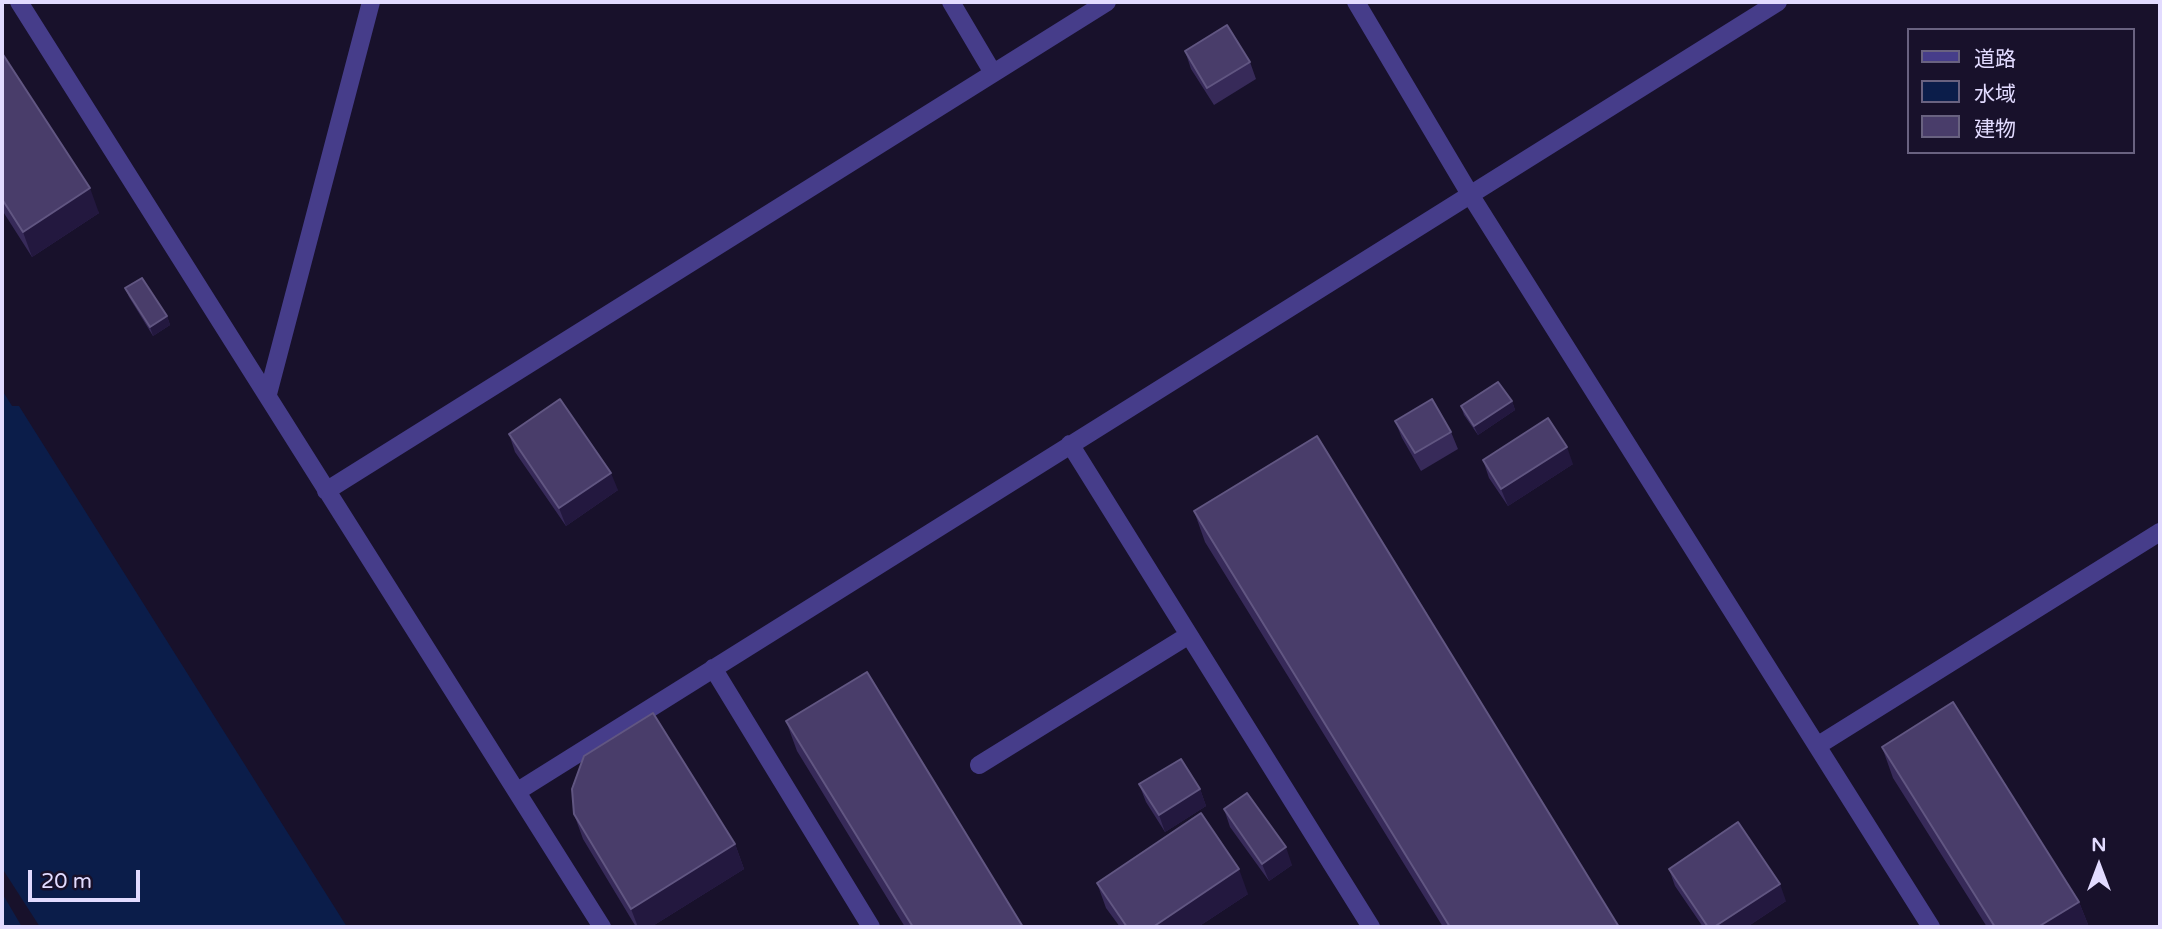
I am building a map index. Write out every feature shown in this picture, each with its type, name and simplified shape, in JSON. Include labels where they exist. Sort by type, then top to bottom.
[{"type":"lane","points":[[19,2],[602,927]]},
{"type":"lane","points":[[268,394],[371,2]]},
{"type":"lane","points":[[951,2],[993,73]]},
{"type":"lane","points":[[326,491],[1107,2]]},
{"type":"lane","points":[[1356,2],[1471,196],[1931,927]]},
{"type":"lane","points":[[518,791],[1778,2]]},
{"type":"lane","points":[[1070,444],[1371,927]]},
{"type":"lane","points":[[1817,746],[2160,532]]},
{"type":"lane","points":[[978,765],[1189,635]]},
{"type":"lane","points":[[713,668],[871,927]]},
{"type":"water","points":[[2,390],[12,406],[19,406],[347,927],[2,927]]},
{"type":"pier","points":[[2,868],[40,927],[22,927],[2,893]]},
{"type":"building","points":[[1227,25],[1250,62],[1207,88],[1185,51]]},
{"type":"building","points":[[2,53],[90,188],[23,232],[2,199]]},
{"type":"building","points":[[142,278],[167,316],[150,327],[125,288]]},
{"type":"building","points":[[1498,382],[1512,401],[1474,426],[1461,406]]},
{"type":"building","points":[[560,399],[611,473],[559,508],[509,434]]},
{"type":"building","points":[[1432,399],[1451,432],[1415,453],[1395,421]]},
{"type":"building","points":[[1548,418],[1567,447],[1501,489],[1483,460]]},
{"type":"building","points":[[1317,436],[1619,927],[1450,927],[1194,511]]},
{"type":"building","points":[[867,672],[1023,927],[913,927],[786,721]]},
{"type":"building","points":[[1953,702],[2079,902],[2038,927],[1995,927],[1882,747]]},
{"type":"building","points":[[653,713],[735,844],[631,909],[574,814],[572,789],[584,756]]},
{"type":"building","points":[[1181,759],[1200,789],[1159,815],[1139,784]]},
{"type":"building","points":[[1247,793],[1286,847],[1262,864],[1224,809]]},
{"type":"building","points":[[1201,813],[1239,869],[1153,927],[1127,927],[1097,883]]},
{"type":"building","points":[[1738,822],[1780,884],[1714,927],[1708,927],[1669,869]]}]
